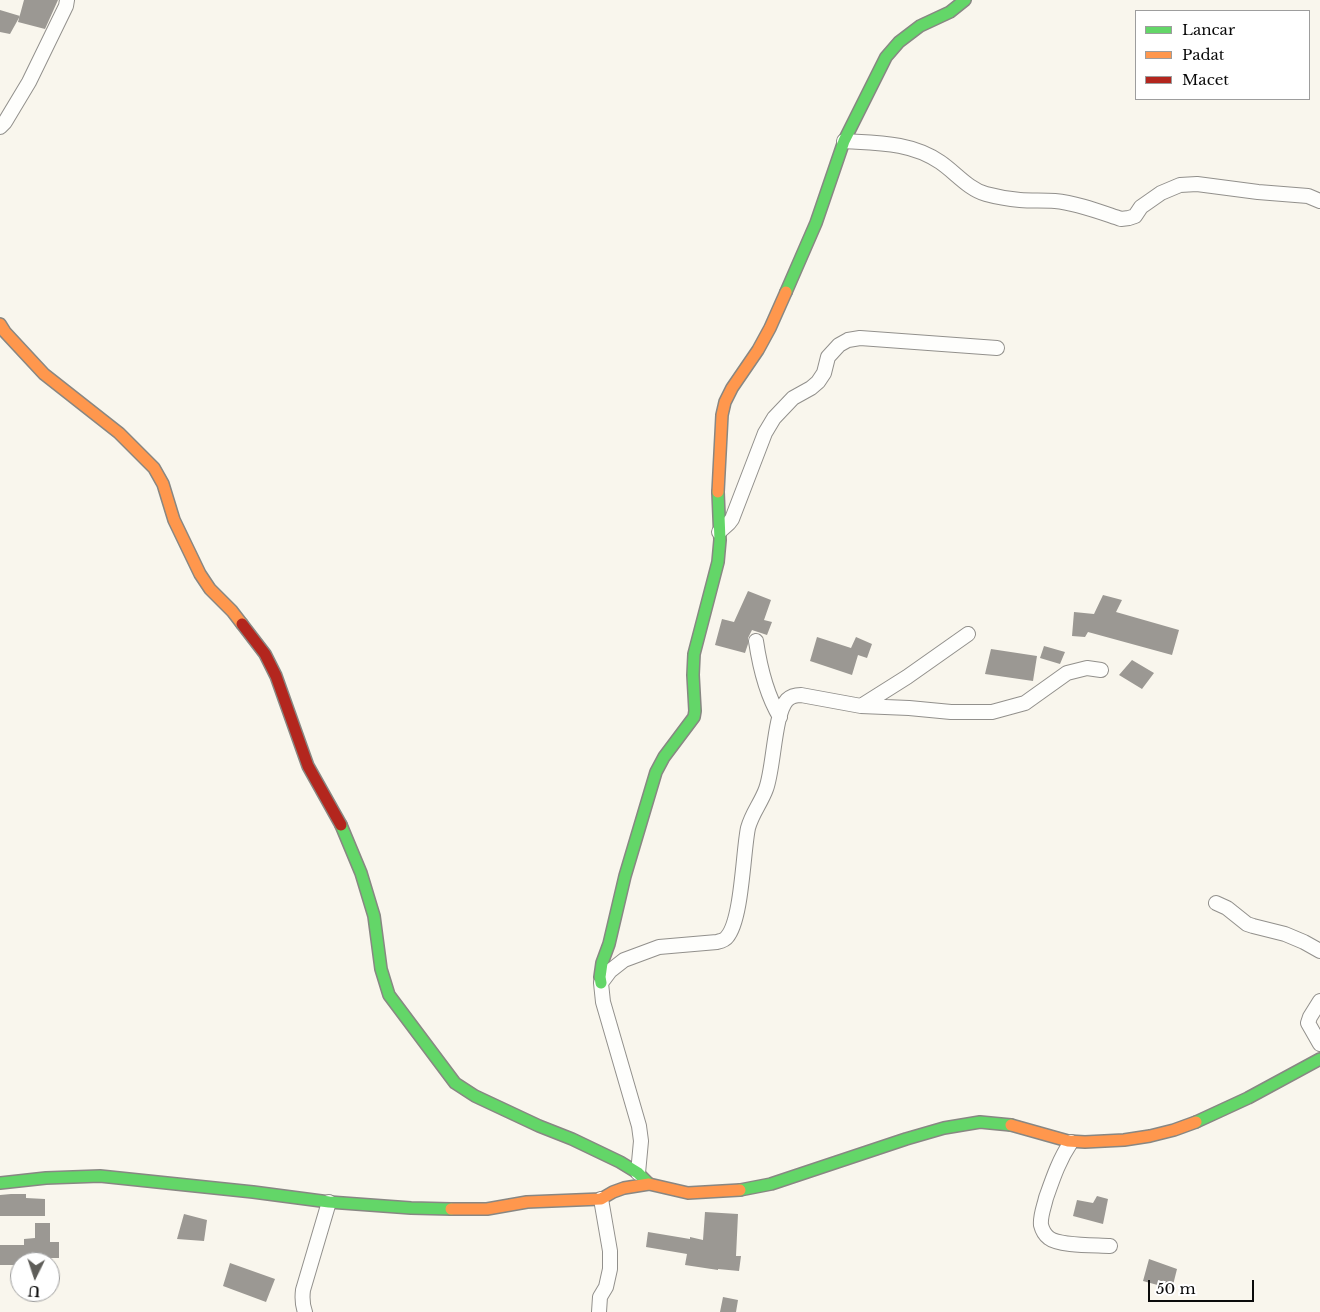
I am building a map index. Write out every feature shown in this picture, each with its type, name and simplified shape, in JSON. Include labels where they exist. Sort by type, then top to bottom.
[{"type":"street","points":[[0,127],[30,82],[66,6],[67,0]]},
{"type":"street","points":[[638,1173],[641,1141],[639,1126],[604,1002],[600,977],[625,876],[656,772],[664,757],[694,717],[694,654],[718,562],[718,485],[722,415],[725,402],[770,328],[816,223],[844,141],[886,57],[899,42],[920,26],[950,12],[965,0]]},
{"type":"street","points":[[844,141],[891,143],[908,146],[923,151],[941,162],[975,190],[986,194],[1021,200],[1056,201],[1075,204],[1121,219],[1135,216],[1141,207],[1161,192],[1188,184],[1308,196],[1320,201]]},
{"type":"street","points":[[0,324],[5,332],[44,374],[119,433],[154,468],[164,484],[174,520],[200,574],[210,589],[232,612],[265,654],[276,676],[308,766],[340,824],[361,873],[374,916],[381,970],[389,995],[455,1083],[475,1096],[620,1162],[638,1173],[650,1184]]},
{"type":"street","points":[[719,532],[732,519],[764,433],[774,418],[793,398],[818,382],[824,373],[828,357],[839,345],[848,340],[860,338],[997,348]]},
{"type":"street","points":[[861,706],[907,677],[968,634]]},
{"type":"street","points":[[756,641],[763,677],[780,717]]},
{"type":"street","points":[[602,984],[610,971],[624,960],[659,947],[717,942],[728,936],[735,917],[749,825],[766,789],[780,717],[787,700],[795,695],[801,695],[861,706],[951,712],[992,712],[1025,703],[1067,673],[1087,668],[1101,670]]},
{"type":"street","points":[[1216,903],[1227,908],[1252,926],[1285,934],[1320,951]]},
{"type":"street","points":[[1320,1001],[1308,1023],[1320,1044]]},
{"type":"street","points":[[0,1182],[100,1176],[329,1202],[411,1208],[487,1209],[527,1202],[601,1198],[624,1188],[650,1184],[688,1193],[730,1190],[758,1187],[910,1137],[976,1122],[994,1122],[1010,1125],[1071,1142],[1113,1141],[1148,1136],[1174,1130],[1200,1120],[1320,1059]]},
{"type":"street","points":[[620,1162],[641,1141]]},
{"type":"street","points":[[1071,1142],[1055,1171],[1042,1212],[1041,1225],[1048,1238],[1054,1241],[1110,1246]]},
{"type":"street","points":[[599,1312],[600,1297],[606,1287],[610,1269],[610,1251],[601,1198]]},
{"type":"street","points":[[306,1312],[302,1305],[303,1290],[329,1202]]},
{"type":"building","points":[[24,0],[58,0],[45,29],[18,22]]},
{"type":"building","points":[[0,10],[20,16],[10,34],[0,32]]},
{"type":"building","points":[[748,591],[771,600],[764,620],[772,622],[767,635],[752,630],[745,653],[715,645],[722,619],[734,622]]},
{"type":"building","points":[[1103,595],[1122,600],[1116,612],[1179,630],[1172,655],[1088,632],[1085,637],[1072,636],[1074,612],[1094,614]]},
{"type":"building","points":[[817,637],[851,648],[856,637],[872,644],[867,658],[858,655],[852,675],[810,661]]},
{"type":"building","points":[[1044,646],[1065,652],[1060,664],[1040,658]]},
{"type":"building","points":[[991,649],[1037,656],[1033,681],[985,674]]},
{"type":"building","points":[[1132,660],[1154,673],[1142,689],[1119,675]]},
{"type":"building","points":[[26,1194],[26,1198],[45,1199],[45,1216],[0,1216],[0,1195]]},
{"type":"building","points":[[1097,1196],[1108,1199],[1103,1224],[1073,1216],[1077,1200],[1093,1203]]},
{"type":"building","points":[[705,1212],[738,1214],[736,1256],[741,1256],[739,1271],[685,1265],[687,1254],[646,1247],[648,1232],[703,1240]]},
{"type":"building","points":[[184,1214],[207,1220],[204,1241],[177,1239]]},
{"type":"building","points":[[35,1223],[50,1223],[50,1242],[59,1242],[59,1252],[10,1252],[10,1265],[0,1265],[0,1245],[24,1245],[24,1239],[35,1238]]},
{"type":"building","points":[[1149,1259],[1177,1269],[1172,1289],[1143,1281]]},
{"type":"building","points":[[230,1263],[275,1279],[266,1302],[223,1286]]},
{"type":"building","points":[[723,1297],[738,1300],[736,1312],[720,1312]]},
{"type":"traffic: fast","points":[[786,292],[816,223],[844,141],[886,57],[899,42],[920,26],[950,12],[965,0]]},
{"type":"traffic: fast","points":[[601,983],[602,963],[609,944],[625,876],[656,772],[664,757],[694,717],[694,654],[718,562],[720,540],[718,492]]},
{"type":"traffic: fast","points":[[341,825],[361,873],[374,916],[381,969],[389,995],[455,1083],[475,1096],[620,1162],[638,1173],[649,1184]]},
{"type":"traffic: fast","points":[[1196,1122],[1248,1098],[1320,1059]]},
{"type":"traffic: fast","points":[[740,1190],[771,1184],[944,1128],[980,1122],[1011,1125]]},
{"type":"traffic: fast","points":[[0,1183],[46,1178],[100,1176],[329,1202],[451,1209]]},
{"type":"traffic: slow","points":[[718,492],[722,415],[725,402],[732,388],[758,350],[786,292]]},
{"type":"traffic: slow","points":[[0,324],[5,332],[44,374],[119,433],[154,468],[163,484],[174,520],[200,574],[210,589],[242,624]]},
{"type":"traffic: slow","points":[[1011,1125],[1068,1141],[1085,1142],[1124,1140],[1150,1136],[1196,1122]]},
{"type":"traffic: slow","points":[[451,1209],[487,1209],[527,1202],[601,1199],[624,1188],[649,1184],[688,1193],[740,1190]]},
{"type":"traffic: jam","points":[[242,624],[265,654],[276,676],[308,766],[341,825]]}]
